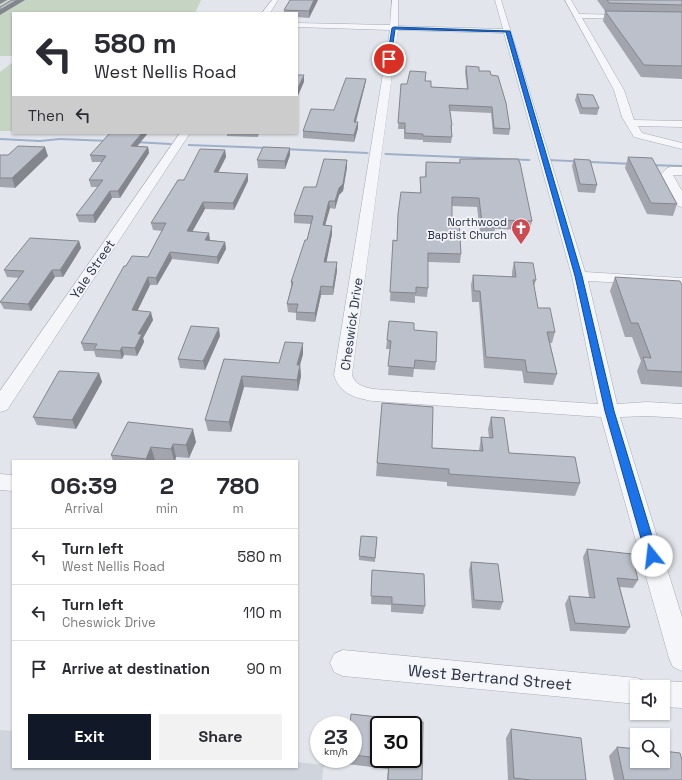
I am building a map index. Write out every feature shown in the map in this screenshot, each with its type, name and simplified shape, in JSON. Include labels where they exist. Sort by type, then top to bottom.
[{"type":"street","points":[[267,12],[275,0]]},
{"type":"street","name":"Cheswick Drive","points":[[395,0],[394,28],[343,375],[346,384],[355,391],[373,395],[609,411],[647,409],[682,411]]},
{"type":"street","points":[[498,0],[579,276],[609,411],[682,658]]},
{"type":"street","points":[[568,0],[619,90],[627,117],[638,135],[682,146]]},
{"type":"street","points":[[577,16],[637,17]]},
{"type":"street","points":[[298,25],[508,31]]},
{"type":"street","points":[[630,123],[682,124]]},
{"type":"street","name":"Yale Street","points":[[0,405],[184,134]]},
{"type":"street","points":[[682,171],[670,171],[667,174],[682,203]]},
{"type":"street","points":[[579,276],[682,282]]},
{"type":"street","points":[[0,482],[12,483]]},
{"type":"street","name":"West Bertrand Street","points":[[343,663],[630,690]]},
{"type":"street","points":[[670,694],[682,695]]},
{"type":"shaded area","points":[[0,730],[12,731],[12,768],[298,768],[298,762],[310,763],[310,768],[324,768],[322,780],[0,780]]},
{"type":"green space","points":[[0,0],[201,0],[195,12],[12,12],[12,56],[0,56]]},
{"type":"green space","points":[[12,63],[12,131],[0,131],[0,72]]},
{"type":"building","points":[[12,0],[17,0],[0,10],[0,7]]},
{"type":"building","points":[[290,0],[314,0],[309,11],[284,10]]},
{"type":"building","points":[[607,0],[682,0],[682,5],[609,3]]},
{"type":"building","points":[[605,11],[682,12],[682,66],[644,65]]},
{"type":"building","points":[[466,66],[479,67],[479,71],[490,71],[491,75],[498,76],[506,103],[510,129],[494,128],[492,107],[449,105],[452,137],[423,136],[423,134],[405,133],[405,123],[398,123],[401,84],[407,84],[410,71],[426,72],[425,81],[431,81],[431,87],[468,89]]},
{"type":"building","points":[[298,75],[304,75],[298,88]]},
{"type":"building","points":[[346,78],[366,79],[354,122],[358,122],[354,135],[303,131],[311,109],[334,110]]},
{"type":"building","points":[[577,94],[593,95],[599,108],[582,108]]},
{"type":"building","points":[[109,134],[141,134],[131,146],[148,147],[118,191],[110,191],[93,215],[76,215],[103,180],[89,180],[106,156],[90,155]]},
{"type":"building","points":[[18,146],[45,147],[12,178],[0,178],[0,155],[8,155]]},
{"type":"building","points":[[263,147],[290,148],[285,161],[257,160]]},
{"type":"building","points":[[200,149],[225,150],[214,172],[248,174],[233,203],[203,202],[187,231],[209,233],[205,240],[225,242],[217,257],[170,252],[156,278],[148,277],[132,310],[151,312],[138,334],[142,334],[135,348],[122,347],[120,351],[94,349],[97,344],[81,343],[124,266],[126,266],[132,256],[148,257],[166,223],[151,223],[178,180],[184,180]]},
{"type":"building","points":[[628,157],[652,158],[677,204],[651,203]]},
{"type":"building","points":[[324,159],[347,160],[343,184],[339,188],[335,201],[329,201],[323,225],[332,226],[324,262],[337,262],[333,287],[321,286],[315,313],[296,312],[298,304],[287,304],[293,282],[291,282],[305,240],[307,240],[313,216],[294,215],[304,187],[316,187]]},
{"type":"building","points":[[460,159],[518,159],[532,221],[495,220],[496,224],[482,223],[479,198],[452,197],[452,222],[459,222],[461,254],[428,253],[428,288],[416,287],[416,293],[390,292],[393,240],[397,241],[398,214],[401,192],[421,193],[420,177],[426,177],[426,162],[460,163]]},
{"type":"building","points":[[574,159],[590,160],[597,185],[580,184]]},
{"type":"building","points":[[30,238],[79,241],[60,270],[52,270],[28,304],[0,302],[24,271],[4,270]]},
{"type":"building","points":[[514,262],[533,263],[536,280],[533,280],[538,308],[550,308],[555,332],[547,332],[557,374],[527,372],[525,360],[486,357],[480,291],[474,291],[473,275],[516,277]]},
{"type":"building","points":[[615,277],[680,281],[682,285],[682,372],[647,370],[643,357],[651,358],[638,323],[631,323]]},
{"type":"building","points":[[389,321],[414,323],[414,330],[437,332],[436,362],[415,360],[414,368],[388,366],[391,341],[387,340]]},
{"type":"building","points":[[191,326],[219,328],[203,361],[178,359]]},
{"type":"building","points":[[285,342],[303,343],[297,365],[300,365],[297,380],[242,376],[229,422],[205,420],[224,359],[279,363]]},
{"type":"building","points":[[59,371],[99,373],[72,420],[33,417]]},
{"type":"building","points":[[382,403],[433,407],[432,448],[483,451],[481,437],[493,438],[491,417],[504,418],[509,453],[575,457],[580,483],[449,474],[449,469],[377,463]]},
{"type":"building","points":[[128,422],[193,429],[186,445],[173,444],[171,449],[151,447],[146,459],[111,455]]},
{"type":"building","points":[[361,536],[377,537],[375,558],[359,556]]},
{"type":"building","points":[[587,549],[632,554],[638,580],[617,578],[630,627],[575,623],[569,596],[595,598]]},
{"type":"building","points":[[471,562],[498,564],[503,602],[474,600]]},
{"type":"building","points":[[372,570],[424,574],[425,606],[392,604],[392,597],[371,596]]},
{"type":"building","points":[[351,714],[370,716],[370,757],[362,756],[362,716],[351,716]]},
{"type":"building","points":[[423,722],[422,780],[388,780],[389,768],[422,768]]},
{"type":"building","points":[[511,729],[581,738],[586,780],[531,780],[514,778]]},
{"type":"building","points":[[617,747],[630,748],[630,768],[670,768],[670,752],[680,753],[682,760],[682,780],[624,780]]},
{"type":"waterway","points":[[0,139],[40,141],[60,139],[109,141]]},
{"type":"waterway","points":[[135,142],[170,144]]},
{"type":"waterway","points":[[189,145],[268,148]]},
{"type":"waterway","points":[[284,149],[367,153]]},
{"type":"waterway","points":[[386,154],[529,160]]},
{"type":"waterway","points":[[549,160],[633,164]]},
{"type":"waterway","points":[[649,165],[682,166]]},
{"type":"place","name":"Northwood Baptist Church","points":[[521,245]]},
{"type":"route","points":[[389,59],[394,28],[508,31],[579,276],[609,411],[652,556]]}]
